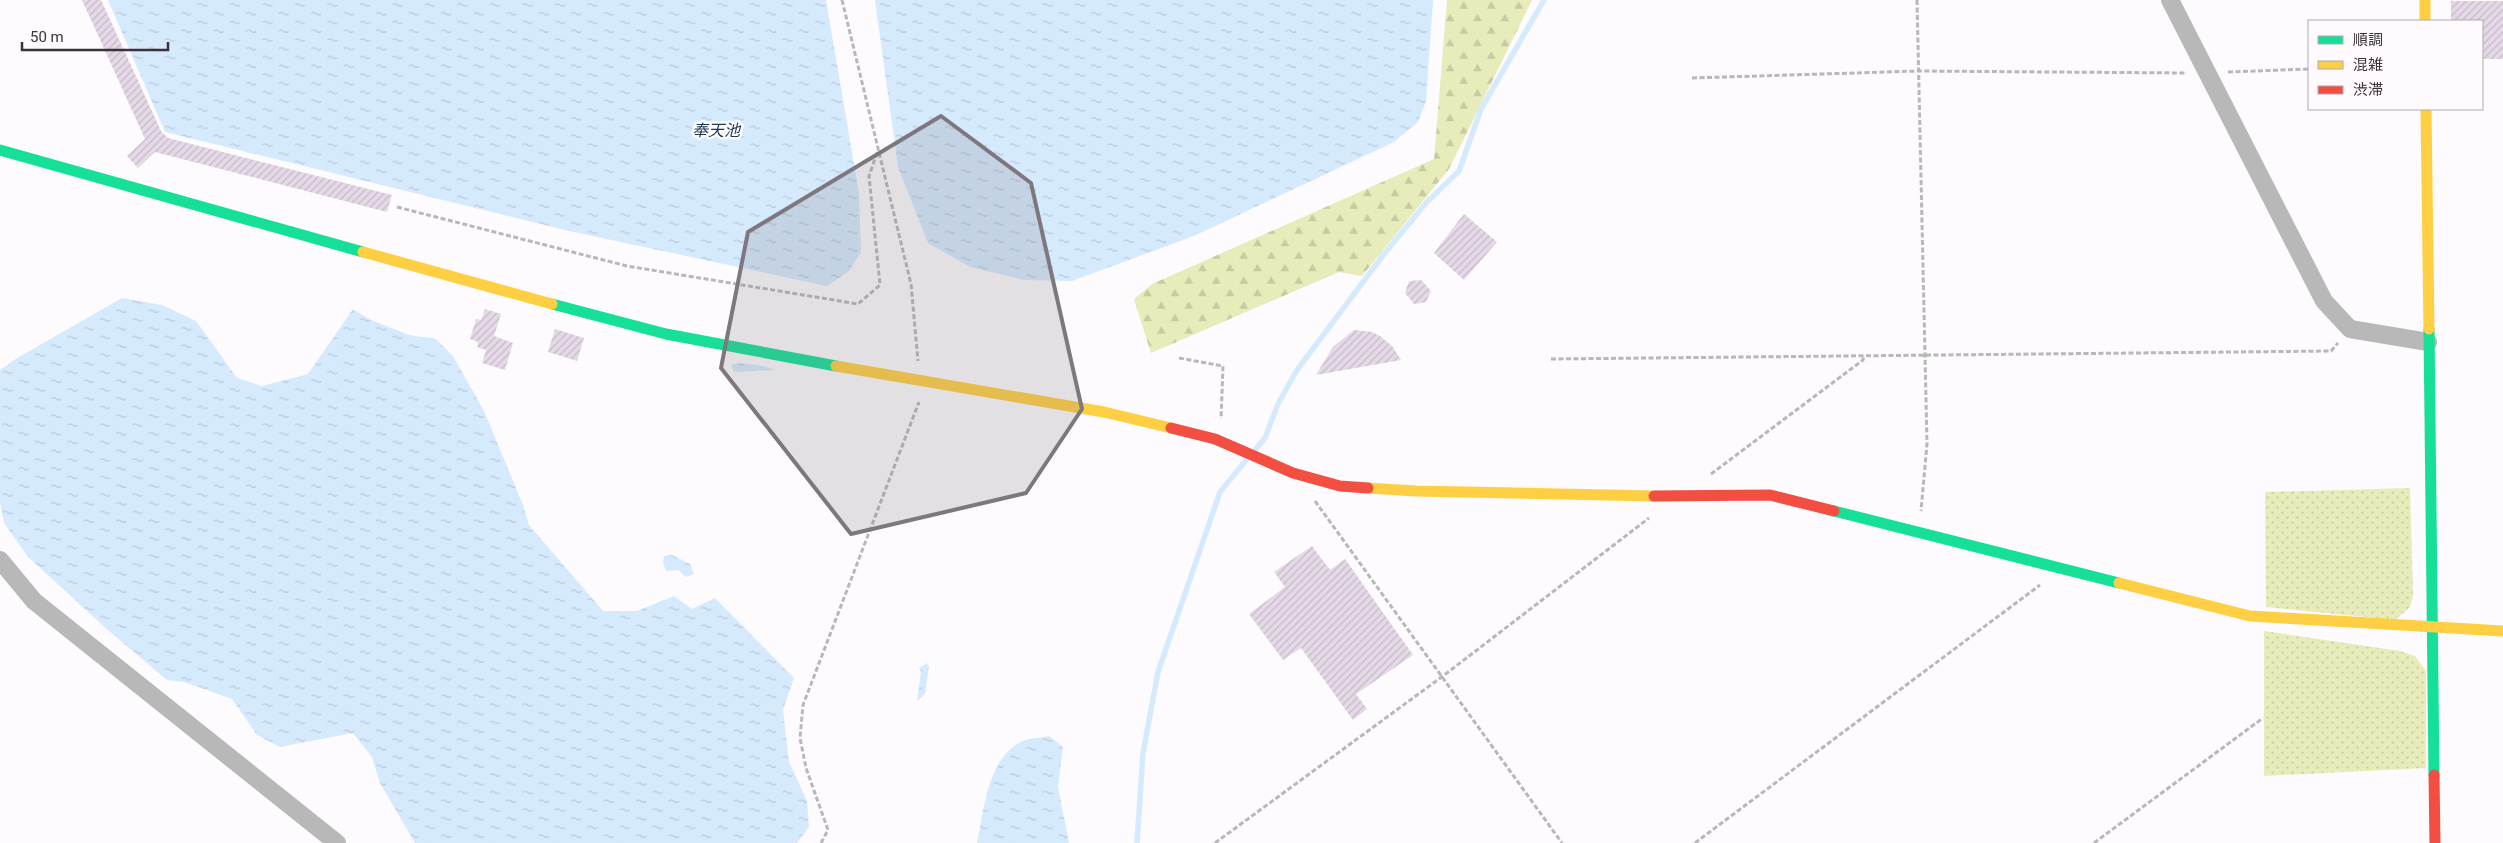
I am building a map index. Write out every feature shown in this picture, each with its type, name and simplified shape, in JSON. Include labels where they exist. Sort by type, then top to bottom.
[{"type":"street","points":[[2170,0],[2324,301],[2350,329],[2428,342]]},
{"type":"street","points":[[2425,0],[2425,20]]},
{"type":"street","points":[[2426,110],[2435,843]]},
{"type":"street","points":[[0,150],[449,276],[666,334],[920,382],[1104,412],[1215,439],[1294,473],[1340,486],[1416,491],[1695,496],[1770,495],[2061,570],[2250,616],[2503,630]]},
{"type":"street","points":[[0,560],[34,601],[336,843]]},
{"type":"path","points":[[821,843],[828,830],[806,768],[800,738],[803,705],[920,398],[911,284],[842,0]]},
{"type":"path","points":[[1917,0],[1927,444],[1919,532]]},
{"type":"path","points":[[1692,78],[1919,71],[2208,73],[2308,70]]},
{"type":"path","points":[[397,207],[627,266],[858,304],[880,285],[870,176],[878,150]]},
{"type":"path","points":[[1551,359],[2331,351],[2350,329]]},
{"type":"path","points":[[1695,496],[1699,484],[1863,360],[1864,356]]},
{"type":"path","points":[[1179,358],[1223,366],[1221,427]]},
{"type":"path","points":[[1311,496],[1562,843]]},
{"type":"path","points":[[1215,843],[1443,676],[1653,514]]},
{"type":"path","points":[[1695,843],[2061,570]]},
{"type":"path","points":[[2094,843],[2263,718]]},
{"type":"highlighted area","points":[[941,116],[1031,183],[1082,409],[1026,493],[851,534],[721,368],[748,232]]},
{"type":"green space","points":[[1447,0],[1532,0],[1449,169],[1362,276],[1339,272],[1151,353],[1134,299],[1152,284],[1434,159]]},
{"type":"green space","points":[[2410,488],[2413,595],[2410,607],[2395,620],[2266,607],[2265,492]]},
{"type":"green space","points":[[2264,631],[2400,651],[2415,656],[2426,671],[2426,768],[2264,776]]},
{"type":"water","name":"奉天池","points":[[108,0],[826,0],[859,193],[861,252],[849,271],[827,286],[569,231],[165,132]]},
{"type":"water","points":[[875,0],[1433,0],[1426,101],[1418,122],[1394,142],[1194,236],[1072,281],[1024,280],[970,267],[928,243],[898,167]]},
{"type":"water","points":[[122,298],[162,305],[196,321],[237,378],[262,386],[308,374],[353,309],[371,320],[409,335],[436,339],[453,356],[484,411],[523,505],[529,525],[603,611],[637,611],[674,596],[692,609],[715,598],[794,678],[783,710],[789,762],[807,801],[809,827],[797,843],[415,843],[380,783],[372,757],[353,733],[280,747],[257,735],[232,699],[184,682],[167,680],[109,631],[28,557],[4,523],[0,503],[0,370],[17,358]]},
{"type":"water","points":[[740,363],[776,370],[734,372],[731,365]]},
{"type":"water","points":[[672,555],[690,564],[694,574],[686,577],[678,570],[666,571],[663,563],[664,556]]},
{"type":"water","points":[[927,663],[929,667],[925,694],[917,701],[921,672],[919,668]]},
{"type":"water","points":[[1049,736],[1063,747],[1058,787],[1069,843],[977,843],[985,802],[993,774],[1000,762],[1008,751],[1022,741]]},
{"type":"building","points":[[82,0],[101,0],[161,131],[168,138],[392,195],[387,212],[155,152],[138,168],[127,156],[145,139]]},
{"type":"building","points":[[2451,1],[2503,1],[2503,59],[2483,59],[2483,20],[2451,20]]},
{"type":"building","points":[[1464,214],[1497,242],[1464,280],[1434,253]]},
{"type":"building","points":[[1421,280],[1431,291],[1426,302],[1414,304],[1405,293],[1409,281]]},
{"type":"building","points":[[485,309],[501,314],[494,336],[513,343],[505,370],[482,363],[486,350],[477,347],[478,342],[470,339],[476,319],[481,320]]},
{"type":"building","points":[[555,329],[584,338],[577,361],[548,352]]},
{"type":"building","points":[[1354,330],[1372,332],[1380,336],[1392,346],[1401,360],[1316,375],[1333,347]]},
{"type":"building","points":[[1312,546],[1330,570],[1345,559],[1413,655],[1356,694],[1367,709],[1353,720],[1301,648],[1283,660],[1249,614],[1285,587],[1274,572]]},
{"type":"waterway","points":[[1255,450],[1265,438],[1278,404],[1297,370],[1384,254],[1426,203],[1459,171],[1481,109],[1544,0]]},
{"type":"waterway","points":[[1137,843],[1143,753],[1158,672],[1220,492],[1247,459]]},
{"type":"traffic: fast","points":[[0,150],[363,252]]},
{"type":"traffic: fast","points":[[552,304],[666,334],[836,366]]},
{"type":"traffic: fast","points":[[2429,329],[2434,775]]},
{"type":"traffic: fast","points":[[1834,511],[2119,583]]},
{"type":"traffic: slow","points":[[2425,0],[2425,20]]},
{"type":"traffic: slow","points":[[2426,110],[2429,329]]},
{"type":"traffic: slow","points":[[363,252],[552,304]]},
{"type":"traffic: slow","points":[[836,366],[1104,412],[1171,428]]},
{"type":"traffic: slow","points":[[1368,488],[1416,491],[1654,496]]},
{"type":"traffic: slow","points":[[2119,583],[2250,616],[2503,631]]},
{"type":"traffic: jam","points":[[1171,428],[1215,439],[1293,473],[1340,486],[1368,488]]},
{"type":"traffic: jam","points":[[1654,496],[1770,495],[1834,511]]},
{"type":"traffic: jam","points":[[2434,775],[2435,843]]}]
